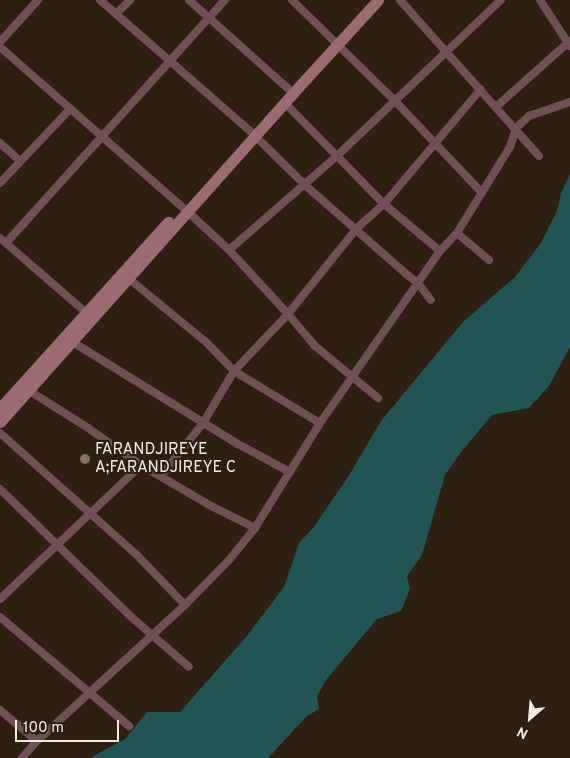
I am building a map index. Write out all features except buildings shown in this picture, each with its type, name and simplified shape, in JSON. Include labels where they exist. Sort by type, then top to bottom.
[{"type":"street","points":[[0,42],[38,0]]},
{"type":"street","points":[[100,0],[252,133],[305,185],[418,283],[431,300]]},
{"type":"street","points":[[116,14],[130,0]]},
{"type":"street","points":[[189,0],[290,90]]},
{"type":"street","points":[[88,315],[3,240],[102,137],[225,0]]},
{"type":"street","points":[[292,0],[396,102],[482,193]]},
{"type":"street","points":[[335,43],[368,0]]},
{"type":"street","points":[[0,408],[88,315],[290,90],[378,0]]},
{"type":"street","points":[[400,0],[497,106],[539,156]]},
{"type":"street","points":[[229,250],[305,185],[396,102],[447,50],[501,0]]},
{"type":"street","points":[[497,106],[569,43],[540,0]]},
{"type":"street","points":[[0,47],[229,250],[315,346],[378,398]]},
{"type":"street","points":[[161,476],[203,423],[234,370],[288,314],[356,229],[384,204],[481,89]]},
{"type":"street","points":[[252,133],[284,102],[290,90]]},
{"type":"street","points":[[284,102],[384,204],[440,251]]},
{"type":"street","points":[[22,758],[37,741],[185,605],[229,560],[255,528],[320,423],[354,377],[440,251],[457,233],[510,147],[516,128],[529,116],[570,102]]},
{"type":"street","points":[[0,183],[70,109]]},
{"type":"street","points":[[0,143],[20,161]]},
{"type":"street","points":[[0,422],[71,342],[88,315],[128,278],[184,209]]},
{"type":"street","points":[[457,233],[489,260]]},
{"type":"street","points":[[128,278],[234,370],[320,423]]},
{"type":"street","points":[[71,342],[203,423],[288,472]]},
{"type":"street","points":[[28,390],[88,428],[141,466],[213,507],[255,528]]},
{"type":"street","points":[[0,433],[137,555],[185,605]]},
{"type":"street","points":[[0,599],[26,572],[59,544],[141,466]]},
{"type":"street","points":[[0,489],[152,636],[189,667]]},
{"type":"street","points":[[0,617],[91,691],[129,726]]},
{"type":"street","points":[[0,710],[37,741]]},
{"type":"water","points":[[570,174],[570,347],[549,386],[529,408],[492,415],[461,452],[445,475],[422,555],[407,576],[410,589],[401,611],[377,619],[326,680],[317,696],[319,709],[307,716],[268,758],[90,758],[125,739],[147,712],[180,712],[246,637],[284,587],[299,543],[313,528],[348,477],[381,421],[463,322],[515,277],[541,243],[557,211],[561,193]]},
{"type":"place","name":"FARANDJIREYE A;FARANDJIREYE C","points":[[85,459]]}]
